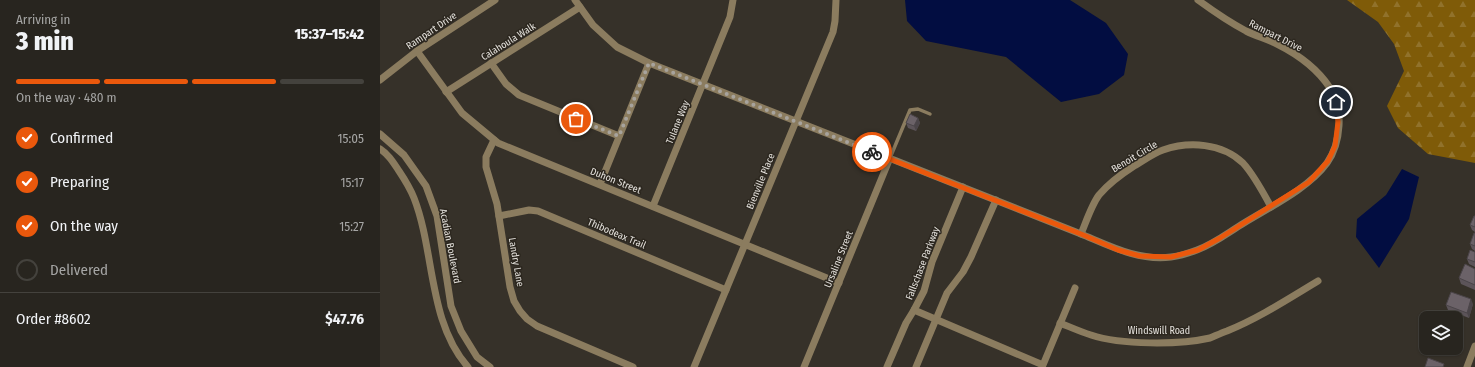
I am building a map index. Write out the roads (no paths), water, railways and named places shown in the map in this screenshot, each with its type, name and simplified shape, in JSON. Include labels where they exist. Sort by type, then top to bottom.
[{"type":"street","name":"Rampart Drive","points":[[380,80],[417,51],[495,0]]},
{"type":"street","name":"Rampart Drive","points":[[575,0],[593,26],[617,47],[649,63],[996,200],[1118,250],[1140,256],[1171,257],[1198,250],[1271,207],[1309,182],[1328,161],[1335,146],[1337,134],[1338,122],[1336,102],[1331,88],[1319,74],[1306,62],[1277,44],[1247,32],[1198,0]]},
{"type":"street","name":"Tulane Way","points":[[653,206],[730,17],[734,0]]},
{"type":"street","name":"Bienville Place","points":[[694,367],[833,32],[836,0]]},
{"type":"street","name":"Calahoula Walk","points":[[446,92],[580,8]]},
{"type":"street","name":"Duhon Street","points":[[417,51],[462,113],[498,143],[840,283]]},
{"type":"street","points":[[491,63],[506,84],[520,95],[619,136]]},
{"type":"street","points":[[600,184],[649,63]]},
{"type":"street","name":"Acadian Boulevard","points":[[380,134],[404,155],[426,186],[437,216],[451,306],[460,331],[477,357],[490,367]]},
{"type":"street","name":"Landry Lane","points":[[494,140],[486,157],[486,167],[499,216],[510,287],[514,301],[520,311],[526,319],[537,326],[633,367]]},
{"type":"street","name":"Benoit Circle","points":[[1081,234],[1098,197],[1109,183],[1152,155],[1174,147],[1196,144],[1214,147],[1231,154],[1242,163],[1251,174],[1271,207]]},
{"type":"street","points":[[380,149],[388,154],[409,187],[414,198],[420,216],[437,299],[448,337],[468,367]]},
{"type":"street","name":"Ursaline Street","points":[[804,367],[840,283],[890,158]]},
{"type":"street","name":"Fallschase Parkway","points":[[887,367],[906,323],[924,290],[932,262],[963,187]]},
{"type":"street","points":[[916,367],[947,293],[963,272],[971,257],[996,200]]},
{"type":"street","name":"Thibodeax Trail","points":[[499,216],[529,210],[538,211],[726,290]]},
{"type":"street","name":"Windswill Road","points":[[1060,323],[1092,336],[1117,340],[1180,342],[1211,337],[1240,326],[1274,308],[1318,281]]},
{"type":"street","points":[[914,310],[1042,365],[1075,288]]},
{"type":"street","points":[[1467,367],[1475,346]]},
{"type":"lane","points":[[890,158],[910,110],[918,109],[930,114]]}]
